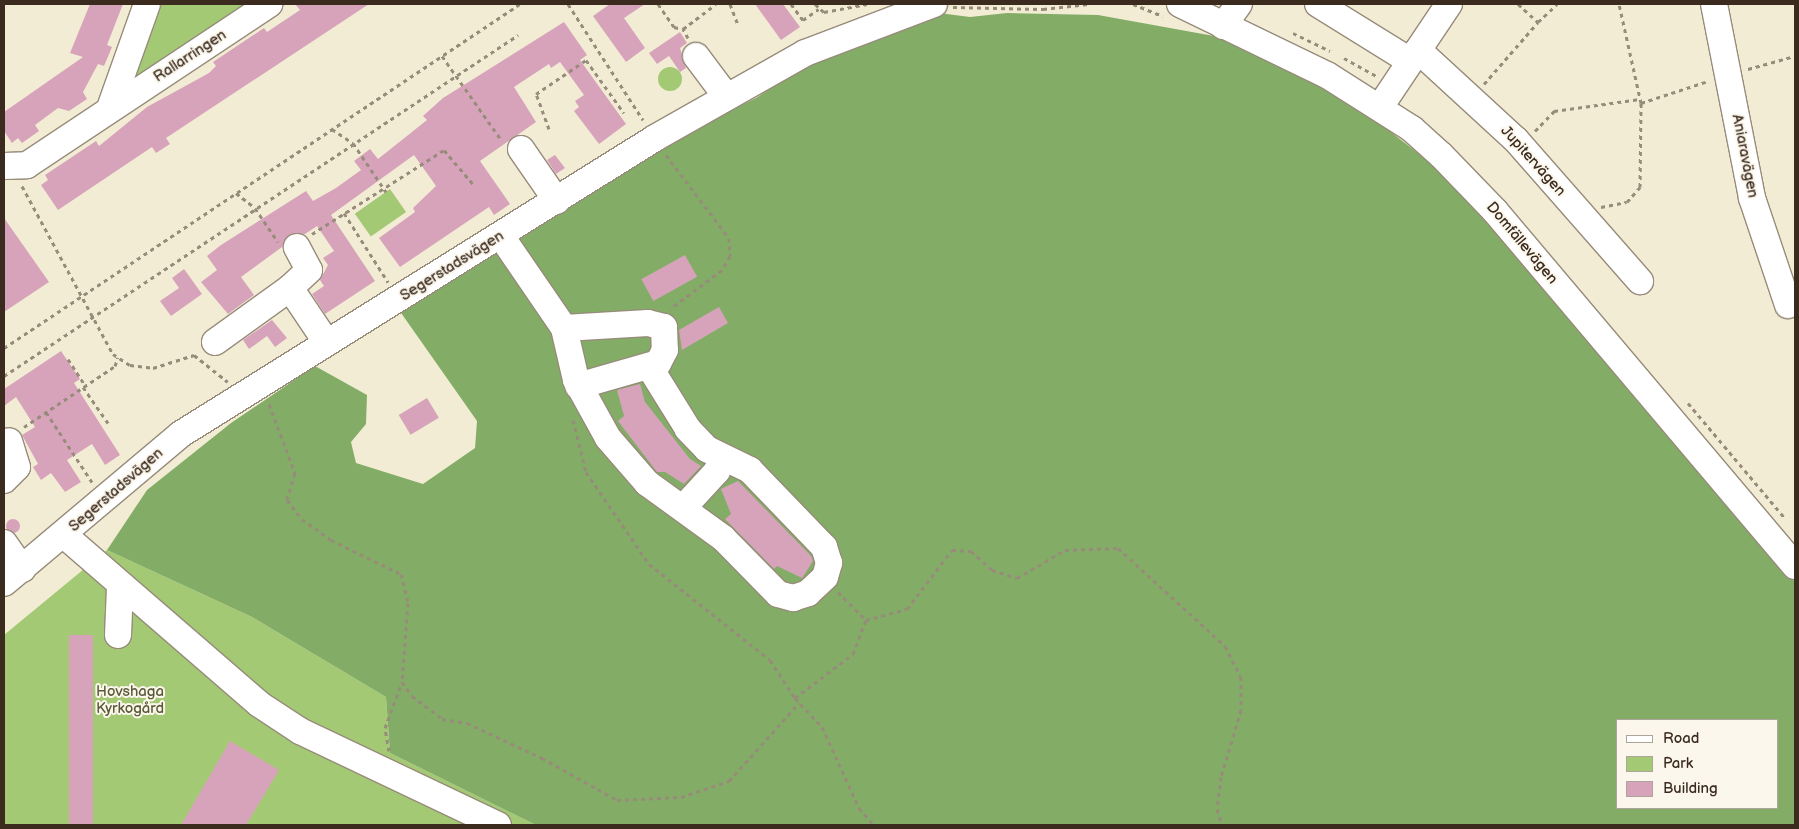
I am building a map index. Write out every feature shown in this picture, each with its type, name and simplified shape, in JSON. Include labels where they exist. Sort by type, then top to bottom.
[{"type":"street","points":[[110,108],[147,4]]},
{"type":"street","name":"Rallarringen","points":[[11,167],[110,108],[269,4]]},
{"type":"street","name":"Domfällevägen","points":[[1180,4],[1327,75],[1380,107],[1441,155],[1482,196],[1795,566]]},
{"type":"street","points":[[1223,26],[1239,4]]},
{"type":"street","name":"Jupitervägen","points":[[1318,4],[1414,56],[1472,98],[1521,145],[1640,281]]},
{"type":"street","points":[[1380,107],[1449,4]]},
{"type":"street","name":"Aniaravägen","points":[[1714,4],[1752,198],[1788,305]]},
{"type":"street","name":"Segerstadsvägen","points":[[13,576],[64,535],[181,434],[557,201],[654,138],[805,53],[930,6]]},
{"type":"street","points":[[696,56],[726,96]]},
{"type":"street","points":[[514,148],[557,201]]},
{"type":"street","points":[[501,236],[564,328],[578,386],[608,438],[647,483],[722,538],[778,594],[793,598],[808,593],[825,577],[829,563],[824,547],[750,470],[722,458],[688,429],[649,366]]},
{"type":"street","points":[[215,342],[290,288],[309,270],[297,247]]},
{"type":"street","points":[[290,288],[327,343]]},
{"type":"street","points":[[564,328],[654,325],[664,327],[665,350],[658,363],[578,386]]},
{"type":"street","points":[[4,480],[17,468],[9,441]]},
{"type":"street","points":[[683,508],[718,471],[722,458]]},
{"type":"street","points":[[64,535],[120,587],[259,704],[300,731],[498,825]]},
{"type":"street","points":[[4,543],[13,576]]},
{"type":"street","points":[[118,635],[120,587]]},
{"type":"path","points":[[4,348],[520,4]]},
{"type":"path","points":[[568,4],[654,138],[729,238],[730,256],[722,270],[654,325]]},
{"type":"path","points":[[658,4],[674,27],[683,29],[716,4]]},
{"type":"path","points":[[730,4],[738,25]]},
{"type":"path","points":[[792,4],[802,20],[819,10],[867,4]]},
{"type":"path","points":[[815,4],[819,10]]},
{"type":"path","points":[[930,6],[982,10],[1089,4]]},
{"type":"path","points":[[1518,4],[1538,22]]},
{"type":"path","points":[[1472,98],[1538,22],[1557,4]]},
{"type":"path","points":[[1584,217],[1598,208],[1627,202],[1640,187],[1640,101],[1620,4]]},
{"type":"path","points":[[683,29],[696,56]]},
{"type":"path","points":[[4,376],[456,74],[518,35]]},
{"type":"path","points":[[442,56],[514,148]]},
{"type":"path","points":[[1521,145],[1554,111],[1640,101],[1795,56]]},
{"type":"path","points":[[549,129],[536,94],[586,60],[624,113]]},
{"type":"path","points":[[332,129],[353,143],[385,190]]},
{"type":"path","points":[[236,193],[255,208],[285,252],[297,247],[315,230],[385,190],[444,150],[473,184]]},
{"type":"path","points":[[11,167],[22,190],[85,294],[93,317],[118,357],[127,363],[153,368],[194,355],[244,395]]},
{"type":"path","points":[[115,366],[118,357]]},
{"type":"path","points":[[68,359],[108,423]]},
{"type":"path","points":[[9,441],[46,412],[84,386],[115,366],[127,363]]},
{"type":"path","points":[[268,380],[270,406],[295,473],[287,500],[302,519],[331,540],[401,574],[408,603],[402,682],[385,728],[390,752],[372,749],[361,760]]},
{"type":"path","points":[[578,386],[572,430],[586,472],[649,564],[770,660],[795,698],[822,727],[859,808],[874,825]]},
{"type":"path","points":[[46,412],[92,482]]},
{"type":"path","points":[[866,620],[907,609],[952,550],[971,550],[992,570],[1017,578],[1065,550],[1118,548],[1224,646],[1241,677],[1241,710],[1221,777],[1217,809],[1222,825]]},
{"type":"path","points":[[825,577],[866,620]]},
{"type":"path","points":[[795,698],[853,654],[866,620]]},
{"type":"path","points":[[402,682],[412,696],[442,719],[467,723],[542,758],[617,800],[681,797],[730,782],[799,703]]},
{"type":"green space","points":[[156,4],[255,4],[139,78],[133,76]]},
{"type":"green space","points":[[939,13],[970,17],[1007,13],[1098,15],[1214,36],[1312,80],[1360,108],[1446,175],[1485,214],[1795,582],[1795,825],[536,825],[390,753],[386,697],[252,617],[107,550],[147,490],[231,423],[315,366],[367,395],[366,424],[351,442],[356,463],[423,484],[475,448],[477,421],[399,310],[669,140],[756,98],[816,59]]},
{"type":"green space","points":[[670,67],[679,70],[682,79],[679,88],[670,91],[661,88],[658,79],[661,70]]},
{"type":"green space","points":[[390,189],[406,212],[371,237],[355,214]]},
{"type":"green space","name":"Hovshaga Kyrkogård","points":[[107,550],[252,617],[386,697],[390,753],[536,825],[4,825],[4,635]]},
{"type":"building","points":[[90,4],[123,4],[107,45],[112,47],[104,66],[98,64],[83,92],[87,99],[69,111],[58,108],[35,125],[39,131],[22,143],[18,138],[12,143],[4,131],[4,112],[83,57],[70,53]]},
{"type":"building","points":[[295,4],[369,4],[166,138],[170,144],[156,153],[152,147],[58,210],[41,185],[48,180],[45,175],[96,141],[99,146],[147,107],[209,73],[216,66],[213,62],[264,28],[267,32],[300,10]]},
{"type":"building","points":[[610,4],[645,4],[624,18],[645,48],[626,62],[593,16]]},
{"type":"building","points":[[755,4],[783,4],[800,27],[781,40]]},
{"type":"building","points":[[564,22],[587,55],[580,60],[626,124],[599,144],[574,111],[579,107],[575,101],[584,95],[560,62],[551,68],[549,64],[514,87],[536,122],[480,161],[510,204],[494,215],[489,207],[400,267],[379,238],[415,212],[413,208],[436,186],[414,155],[331,215],[375,281],[325,314],[312,294],[324,286],[320,280],[328,265],[323,258],[334,251],[317,226],[305,234],[290,234],[282,247],[241,277],[254,295],[228,314],[201,282],[217,270],[207,256],[221,245],[306,191],[313,201],[336,188],[361,170],[354,161],[370,149],[378,159],[427,120],[423,116],[443,98]]},
{"type":"building","points":[[680,32],[687,43],[680,48],[686,68],[680,72],[669,56],[657,64],[649,53]]},
{"type":"building","points":[[555,155],[565,168],[556,174],[547,160]]},
{"type":"building","points":[[4,218],[49,282],[4,312]]},
{"type":"building","points":[[685,255],[697,277],[653,301],[641,279]]},
{"type":"building","points":[[184,269],[202,294],[171,316],[160,301],[179,288],[172,278]]},
{"type":"building","points":[[719,307],[728,323],[682,350],[679,330]]},
{"type":"building","points":[[272,320],[287,338],[275,347],[267,336],[249,349],[243,340]]},
{"type":"building","points":[[61,351],[80,379],[74,383],[120,455],[105,465],[92,444],[67,460],[81,482],[65,492],[51,473],[41,480],[33,467],[38,464],[22,435],[35,427],[16,397],[4,406],[4,389]]},
{"type":"building","points":[[640,384],[645,402],[690,459],[701,466],[684,484],[665,472],[657,472],[618,421],[624,416],[617,390]]},
{"type":"building","points":[[427,398],[439,418],[411,435],[399,415]]},
{"type":"building","points":[[738,481],[811,556],[813,561],[802,578],[777,566],[774,569],[725,519],[731,514],[721,489]]},
{"type":"building","points":[[13,519],[18,521],[20,526],[18,531],[13,533],[8,531],[6,526],[8,521]]},
{"type":"building","points":[[69,635],[93,635],[93,825],[69,825]]},
{"type":"building","points":[[230,741],[279,770],[246,825],[181,825]]}]
